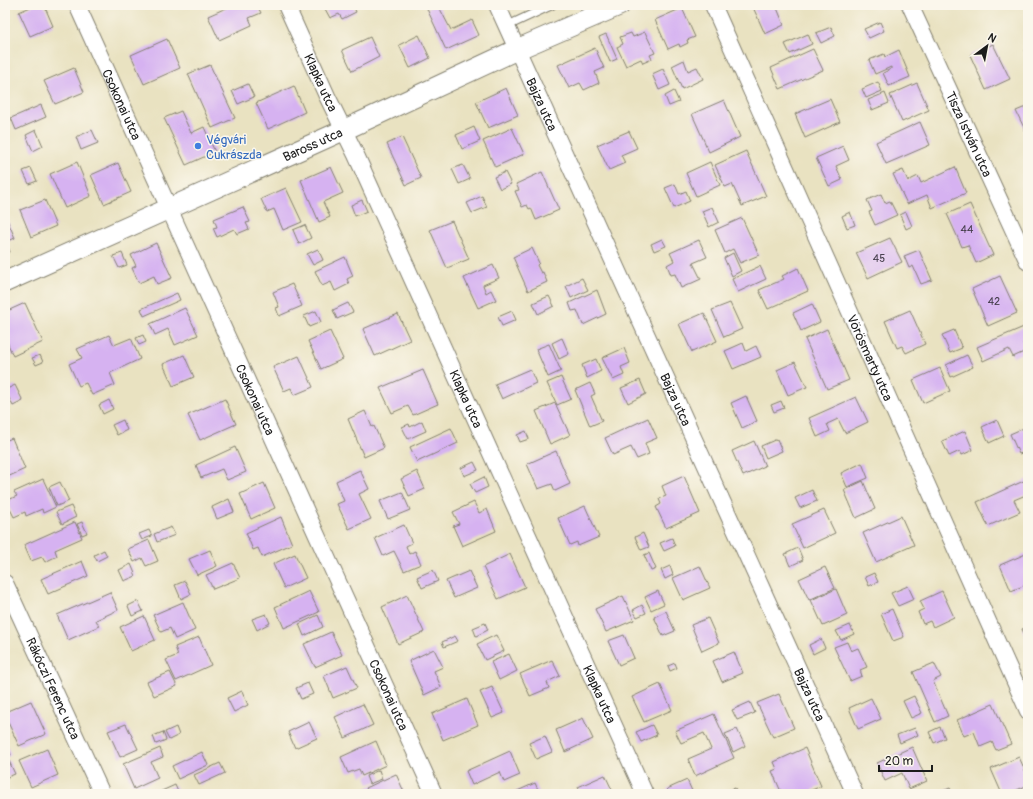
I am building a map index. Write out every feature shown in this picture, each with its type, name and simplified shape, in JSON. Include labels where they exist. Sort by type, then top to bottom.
[{"type":"street","name":"Csokonai utca","points":[[77,5],[434,794]]},
{"type":"street","name":"Klapka utca","points":[[286,5],[327,96],[363,169],[645,794]]},
{"type":"street","name":"Bajza utca","points":[[497,5],[855,794]]},
{"type":"street","name":"Baross utca","points":[[5,282],[344,130],[518,49],[620,5]]},
{"type":"street","name":"Vörösmarty utca","points":[[713,5],[1028,711]]},
{"type":"street","name":"Tisza István utca","points":[[910,5],[1028,262]]},
{"type":"street","name":"Rákóczi Ferenc utca","points":[[5,583],[102,794]]},
{"type":"lane","points":[[507,26],[552,5]]},
{"type":"building","points":[[35,5],[44,5],[53,26],[30,36],[19,12]]},
{"type":"building","points":[[233,5],[257,5],[261,13],[249,18],[252,25],[219,40],[208,16]]},
{"type":"building","points":[[327,5],[353,5],[356,12],[342,19],[339,14],[330,18],[324,7]]},
{"type":"building","points":[[438,5],[451,30],[472,20],[479,35],[446,50],[427,9]]},
{"type":"building","points":[[752,5],[785,5],[777,8],[784,25],[765,34]]},
{"type":"building","points":[[682,8],[695,37],[687,40],[688,43],[680,47],[679,44],[668,49],[655,20]]},
{"type":"building","points":[[880,22],[884,31],[869,38],[864,29]]},
{"type":"building","points":[[831,27],[835,36],[821,43],[816,33]]},
{"type":"building","points":[[645,32],[655,53],[650,55],[652,59],[643,63],[641,59],[626,66],[617,47],[623,44],[620,37],[631,33],[633,37]]},
{"type":"building","points":[[606,34],[617,59],[610,62],[599,37]]},
{"type":"building","points":[[808,34],[812,44],[790,54],[785,44]]},
{"type":"building","points":[[419,35],[430,58],[410,68],[399,45]]},
{"type":"building","points":[[370,37],[379,57],[352,71],[342,50]]},
{"type":"building","points":[[167,39],[180,68],[144,84],[131,55]]},
{"type":"building","points":[[993,44],[1010,79],[986,90],[970,55]]},
{"type":"building","points":[[595,48],[604,68],[595,72],[599,83],[584,90],[580,83],[569,88],[558,65]]},
{"type":"building","points":[[1028,48],[1028,60],[1024,50]]},
{"type":"building","points":[[813,49],[823,70],[780,89],[771,68]]},
{"type":"building","points":[[899,50],[910,77],[889,86],[883,73],[891,69],[891,67],[875,74],[869,60],[884,54],[885,57]]},
{"type":"building","points":[[684,60],[688,71],[697,67],[703,79],[682,89],[672,66]]},
{"type":"building","points":[[210,65],[235,118],[212,128],[188,74]]},
{"type":"building","points":[[74,68],[84,92],[55,104],[44,81]]},
{"type":"building","points":[[663,69],[670,85],[659,90],[652,74]]},
{"type":"building","points":[[878,82],[882,91],[866,98],[862,89]]},
{"type":"building","points":[[917,83],[929,110],[902,122],[890,95]]},
{"type":"building","points":[[248,84],[254,97],[238,104],[232,91]]},
{"type":"building","points":[[294,86],[305,112],[268,129],[256,103]]},
{"type":"building","points":[[506,88],[518,115],[488,128],[476,102]]},
{"type":"building","points":[[674,91],[679,102],[669,106],[665,96]]},
{"type":"building","points":[[885,93],[889,103],[872,110],[868,100]]},
{"type":"building","points":[[830,99],[840,122],[805,138],[795,114]]},
{"type":"building","points":[[724,100],[740,137],[709,152],[692,114]]},
{"type":"building","points":[[41,105],[46,117],[16,130],[11,118]]},
{"type":"building","points":[[1028,106],[1028,131],[1026,132],[1016,111]]},
{"type":"building","points":[[181,111],[191,133],[204,127],[215,152],[186,165],[164,118]]},
{"type":"building","points":[[920,122],[930,145],[886,164],[876,142]]},
{"type":"building","points":[[474,127],[480,141],[462,149],[456,135]]},
{"type":"building","points":[[512,128],[524,154],[495,167],[483,141]]},
{"type":"building","points":[[36,130],[43,146],[33,151],[26,135]]},
{"type":"building","points":[[92,130],[98,143],[81,150],[76,137]]},
{"type":"building","points":[[629,131],[637,148],[621,155],[625,163],[609,170],[597,145]]},
{"type":"building","points":[[402,137],[421,178],[406,185],[387,144]]},
{"type":"building","points":[[843,146],[849,160],[836,166],[842,180],[829,186],[816,158]]},
{"type":"building","points":[[746,151],[766,196],[742,206],[732,184],[725,187],[715,165]]},
{"type":"building","points":[[77,162],[91,196],[65,208],[50,174]]},
{"type":"building","points":[[710,162],[720,185],[696,196],[686,173]]},
{"type":"building","points":[[118,163],[131,192],[104,204],[91,175]]},
{"type":"building","points":[[463,165],[470,179],[459,184],[452,169]]},
{"type":"building","points":[[331,167],[343,193],[323,202],[330,217],[319,222],[301,180]]},
{"type":"building","points":[[955,167],[966,193],[932,208],[927,195],[907,204],[893,174],[903,170],[908,181],[918,176],[921,183]]},
{"type":"building","points":[[31,168],[37,181],[29,184],[23,171]]},
{"type":"building","points":[[505,172],[511,184],[500,189],[494,177]]},
{"type":"building","points":[[542,172],[559,210],[536,220],[531,208],[529,209],[527,205],[522,207],[515,191],[519,190],[516,184]]},
{"type":"building","points":[[675,184],[679,194],[686,191],[690,201],[674,208],[665,188]]},
{"type":"building","points":[[286,188],[302,222],[283,230],[274,209],[267,212],[261,199]]},
{"type":"building","points":[[881,194],[885,203],[890,201],[897,215],[875,225],[869,212],[872,211],[867,200]]},
{"type":"building","points":[[482,196],[487,207],[472,213],[467,203]]},
{"type":"building","points":[[45,200],[56,226],[31,237],[20,210]]},
{"type":"building","points":[[362,200],[367,211],[355,216],[351,205]]},
{"type":"building","points":[[970,204],[993,255],[976,263],[968,245],[962,247],[947,214]]},
{"type":"building","points":[[243,207],[250,222],[246,223],[249,229],[237,234],[234,229],[217,237],[213,228],[217,227],[214,219]]},
{"type":"building","points":[[712,207],[719,222],[709,227],[702,211]]},
{"type":"building","points":[[850,212],[855,225],[847,228],[842,216]]},
{"type":"building","points":[[906,212],[912,226],[906,229],[900,215]]},
{"type":"building","points":[[5,215],[15,238],[6,242],[10,252],[5,254]]},
{"type":"building","points":[[742,218],[759,255],[740,263],[733,249],[725,253],[715,230]]},
{"type":"building","points":[[452,221],[469,259],[447,268],[430,230]]},
{"type":"building","points":[[305,225],[311,238],[299,244],[293,230]]},
{"type":"building","points":[[890,238],[902,262],[868,278],[856,253]]},
{"type":"building","points":[[662,239],[666,246],[654,251],[651,244]]},
{"type":"building","points":[[699,240],[707,257],[693,263],[701,279],[681,288],[675,274],[671,275],[667,265],[674,261],[670,253]]},
{"type":"building","points":[[156,243],[172,278],[157,284],[154,276],[139,283],[132,268],[136,266],[131,255]]},
{"type":"building","points":[[532,248],[539,263],[537,265],[541,273],[543,272],[547,282],[528,291],[513,257]]},
{"type":"building","points":[[318,249],[323,260],[313,265],[307,254]]},
{"type":"building","points":[[919,250],[932,280],[921,284],[913,266],[909,268],[904,256]]},
{"type":"building","points":[[122,253],[127,265],[119,268],[113,256]]},
{"type":"building","points":[[733,253],[741,271],[732,276],[724,258]]},
{"type":"building","points":[[345,257],[353,276],[347,279],[349,284],[335,291],[331,282],[322,286],[315,271]]},
{"type":"building","points":[[493,265],[499,278],[483,285],[486,293],[491,290],[496,300],[478,308],[464,278]]},
{"type":"building","points":[[760,266],[766,279],[738,292],[732,279]]},
{"type":"building","points":[[798,268],[808,291],[768,309],[759,290],[784,279],[782,276]]},
{"type":"building","points":[[1000,276],[1017,313],[988,326],[972,289]]},
{"type":"building","points":[[582,278],[588,290],[571,298],[566,286]]},
{"type":"building","points":[[292,284],[302,306],[279,316],[276,308],[279,307],[273,292]]},
{"type":"building","points":[[597,290],[606,314],[583,325],[577,310],[572,311],[569,303]]},
{"type":"building","points":[[177,293],[180,300],[144,316],[141,309]]},
{"type":"building","points":[[549,296],[554,306],[538,314],[533,303]]},
{"type":"building","points":[[25,303],[43,342],[13,356],[5,337],[5,312]]},
{"type":"building","points":[[348,303],[353,312],[337,319],[333,310]]},
{"type":"building","points":[[730,303],[742,329],[724,337],[712,310]]},
{"type":"building","points":[[812,304],[820,322],[801,331],[793,313]]},
{"type":"building","points":[[185,308],[198,335],[175,345],[168,329],[155,335],[150,324]]},
{"type":"building","points":[[910,310],[925,344],[906,353],[902,346],[897,348],[885,321]]},
{"type":"building","points":[[316,311],[321,322],[309,327],[304,316]]},
{"type":"building","points":[[512,311],[516,320],[502,326],[498,317]]},
{"type":"building","points":[[704,313],[717,341],[692,352],[679,324]]},
{"type":"building","points":[[398,314],[410,340],[375,356],[363,329]]},
{"type":"building","points":[[1026,326],[1028,331],[1028,340],[1023,343],[1026,351],[1013,357],[1009,349],[983,361],[977,347]]},
{"type":"building","points":[[827,329],[849,380],[827,389],[805,339]]},
{"type":"building","points":[[954,330],[962,348],[950,353],[942,335]]},
{"type":"building","points":[[330,331],[343,359],[321,369],[308,341]]},
{"type":"building","points":[[109,335],[114,345],[131,338],[140,359],[110,373],[115,385],[92,395],[86,383],[79,386],[69,364],[82,358],[77,349]]},
{"type":"building","points":[[143,335],[146,342],[139,345],[136,338]]},
{"type":"building","points":[[562,338],[569,354],[559,359],[552,343]]},
{"type":"building","points":[[743,343],[746,351],[756,346],[761,357],[733,369],[725,351]]},
{"type":"building","points":[[549,344],[561,371],[548,377],[536,349]]},
{"type":"building","points":[[624,348],[630,363],[621,367],[624,375],[613,380],[602,358]]},
{"type":"building","points":[[40,355],[43,362],[36,365],[32,358]]},
{"type":"building","points":[[184,355],[194,377],[173,386],[163,364]]},
{"type":"building","points":[[967,355],[973,367],[951,377],[946,365]]},
{"type":"building","points":[[299,356],[313,387],[294,395],[291,388],[284,391],[273,367]]},
{"type":"building","points":[[596,359],[601,371],[587,378],[582,365]]},
{"type":"building","points":[[795,362],[807,387],[788,395],[777,370]]},
{"type":"building","points":[[940,368],[950,391],[923,403],[913,380]]},
{"type":"building","points":[[530,369],[536,383],[502,399],[495,384]]},
{"type":"building","points":[[423,370],[438,404],[413,415],[408,406],[392,413],[380,388]]},
{"type":"building","points":[[561,377],[571,399],[557,405],[547,383]]},
{"type":"building","points":[[640,380],[646,394],[628,403],[621,388]]},
{"type":"building","points":[[590,383],[595,394],[591,396],[602,421],[590,426],[575,390]]},
{"type":"building","points":[[15,385],[23,401],[13,406],[5,390]]},
{"type":"building","points":[[746,396],[757,421],[742,428],[731,403]]},
{"type":"building","points":[[856,397],[868,422],[845,433],[838,419],[827,424],[830,431],[817,437],[809,418]]},
{"type":"building","points":[[225,399],[236,424],[200,440],[188,415]]},
{"type":"building","points":[[109,400],[113,409],[103,414],[99,405]]},
{"type":"building","points":[[781,401],[784,408],[774,412],[771,405]]},
{"type":"building","points":[[555,403],[570,435],[550,444],[536,411]]},
{"type":"building","points":[[365,411],[384,448],[364,457],[348,419]]},
{"type":"building","points":[[648,418],[657,438],[645,443],[649,454],[637,459],[631,447],[613,455],[605,438]]},
{"type":"building","points":[[123,420],[127,430],[117,435],[112,425]]},
{"type":"building","points":[[997,420],[1004,436],[989,443],[982,427]]},
{"type":"building","points":[[422,421],[426,431],[408,439],[402,427],[409,424],[410,427]]},
{"type":"building","points":[[1026,427],[1028,431],[1028,451],[1019,454],[1010,434]]},
{"type":"building","points":[[451,428],[458,443],[417,462],[410,447]]},
{"type":"building","points":[[526,431],[529,439],[520,442],[517,435]]},
{"type":"building","points":[[965,431],[973,450],[962,455],[960,451],[949,456],[942,441]]},
{"type":"building","points":[[12,438],[25,469],[5,478],[5,441]]},
{"type":"building","points":[[777,439],[782,451],[766,458],[761,446]]},
{"type":"building","points":[[754,441],[765,466],[743,476],[732,451]]},
{"type":"building","points":[[235,447],[246,472],[227,480],[222,469],[201,478],[196,465]]},
{"type":"building","points":[[556,451],[570,484],[555,491],[552,484],[538,489],[527,464]]},
{"type":"building","points":[[474,462],[478,470],[464,476],[461,468]]},
{"type":"building","points":[[862,463],[868,478],[847,487],[841,473]]},
{"type":"building","points":[[360,470],[369,489],[359,494],[371,519],[349,529],[337,504],[344,501],[336,481]]},
{"type":"building","points":[[417,471],[425,489],[409,496],[401,479]]},
{"type":"building","points":[[684,476],[700,513],[666,528],[656,507],[661,504],[659,499],[666,496],[662,486]]},
{"type":"building","points":[[484,477],[488,487],[475,493],[470,484]]},
{"type":"building","points":[[43,479],[56,507],[43,513],[42,509],[26,516],[25,512],[14,517],[6,501],[17,496],[14,492]]},
{"type":"building","points":[[1028,479],[1028,494],[1014,500],[1020,512],[988,526],[977,502]]},
{"type":"building","points":[[863,481],[875,509],[856,518],[844,490]]},
{"type":"building","points":[[60,482],[69,501],[57,506],[49,487]]},
{"type":"building","points":[[264,483],[275,508],[251,519],[240,494]]},
{"type":"building","points":[[812,490],[817,501],[800,508],[795,498]]},
{"type":"building","points":[[402,492],[410,510],[388,519],[380,501]]},
{"type":"building","points":[[229,499],[234,512],[217,519],[212,507]]},
{"type":"building","points":[[474,502],[479,513],[487,509],[496,531],[462,546],[453,526],[459,524],[453,512]]},
{"type":"building","points":[[71,506],[76,517],[62,524],[56,512]]},
{"type":"building","points":[[585,506],[599,537],[578,546],[577,542],[570,545],[558,518]]},
{"type":"building","points":[[824,510],[835,533],[803,548],[792,524]]},
{"type":"building","points":[[901,516],[914,545],[876,562],[863,533]]},
{"type":"building","points":[[281,517],[292,544],[262,557],[258,548],[253,550],[246,533]]},
{"type":"building","points":[[75,522],[82,538],[55,550],[57,556],[45,562],[42,557],[31,561],[24,545]]},
{"type":"building","points":[[82,522],[87,533],[82,535],[77,524]]},
{"type":"building","points":[[404,525],[412,543],[406,546],[409,554],[415,551],[421,564],[404,571],[394,551],[383,556],[375,538]]},
{"type":"building","points":[[171,527],[175,535],[157,542],[154,534]]},
{"type":"building","points":[[149,530],[152,536],[142,540],[139,534]]},
{"type":"building","points":[[643,533],[649,547],[641,550],[635,537]]},
{"type":"building","points":[[672,538],[675,546],[664,551],[660,543]]},
{"type":"building","points":[[149,540],[158,561],[146,566],[142,558],[134,562],[128,549]]},
{"type":"building","points":[[798,548],[803,560],[790,566],[785,554]]},
{"type":"building","points":[[104,550],[107,556],[97,561],[94,555]]},
{"type":"building","points":[[210,550],[217,566],[197,575],[189,559]]},
{"type":"building","points":[[649,553],[656,569],[651,571],[644,555]]},
{"type":"building","points":[[1028,553],[1028,584],[1011,591],[1000,565]]},
{"type":"building","points":[[295,554],[306,578],[284,588],[273,564]]},
{"type":"building","points":[[510,554],[525,587],[498,599],[483,567]]},
{"type":"building","points":[[82,561],[88,576],[48,594],[41,579]]},
{"type":"building","points":[[233,563],[240,578],[213,589],[206,575]]},
{"type":"building","points":[[131,564],[136,576],[124,581],[119,570]]},
{"type":"building","points":[[670,566],[673,575],[665,579],[661,570]]},
{"type":"building","points":[[700,566],[710,588],[683,600],[673,578]]},
{"type":"building","points":[[825,567],[835,588],[809,600],[799,579]]},
{"type":"building","points":[[433,570],[438,581],[422,588],[417,577]]},
{"type":"building","points":[[469,571],[477,588],[454,598],[446,581]]},
{"type":"building","points":[[874,573],[878,582],[869,586],[865,577]]},
{"type":"building","points":[[185,581],[191,594],[181,599],[175,585]]},
{"type":"building","points":[[908,586],[914,599],[898,606],[891,593]]},
{"type":"building","points":[[836,589],[847,615],[823,626],[811,600]]},
{"type":"building","points":[[309,591],[319,612],[284,628],[275,607]]},
{"type":"building","points":[[658,591],[664,604],[651,610],[645,597]]},
{"type":"building","points":[[942,591],[954,617],[933,627],[930,621],[923,624],[918,612],[924,609],[920,601]]},
{"type":"building","points":[[110,592],[118,610],[96,620],[99,626],[68,640],[57,615]]},
{"type":"building","points":[[407,595],[424,632],[398,644],[382,607]]},
{"type":"building","points":[[623,596],[634,620],[606,632],[595,609]]},
{"type":"building","points":[[138,601],[143,611],[132,616],[128,606]]},
{"type":"building","points":[[183,602],[195,630],[175,639],[170,628],[161,632],[153,615]]},
{"type":"building","points":[[642,605],[646,613],[637,617],[633,610]]},
{"type":"building","points":[[892,609],[904,637],[893,641],[881,614]]},
{"type":"building","points":[[666,611],[675,631],[663,636],[654,617]]},
{"type":"building","points":[[266,614],[270,623],[257,630],[252,619]]},
{"type":"building","points":[[318,615],[323,627],[304,636],[299,624]]},
{"type":"building","points":[[144,616],[155,640],[131,651],[120,627]]},
{"type":"building","points":[[708,618],[719,643],[702,651],[691,625]]},
{"type":"building","points":[[485,623],[488,630],[476,636],[473,628]]},
{"type":"building","points":[[850,625],[854,634],[841,640],[836,631]]},
{"type":"building","points":[[1028,627],[1028,642],[1022,629]]},
{"type":"building","points":[[331,632],[342,655],[315,667],[304,644]]},
{"type":"building","points":[[496,635],[504,651],[485,660],[477,644]]},
{"type":"building","points":[[624,635],[634,658],[619,665],[608,641]]},
{"type":"building","points":[[455,636],[458,641],[444,647],[442,642]]},
{"type":"building","points":[[199,637],[211,665],[176,681],[166,660],[178,655],[175,647]]},
{"type":"building","points":[[821,639],[825,648],[813,654],[809,645]]},
{"type":"building","points":[[847,642],[851,651],[858,648],[867,667],[860,670],[862,676],[850,681],[834,647]]},
{"type":"building","points":[[434,649],[443,667],[434,671],[441,687],[424,695],[409,661]]},
{"type":"building","points":[[734,652],[743,673],[722,682],[713,661]]},
{"type":"building","points":[[509,654],[517,671],[499,680],[491,662]]},
{"type":"building","points":[[552,660],[560,676],[547,682],[549,688],[530,696],[520,674]]},
{"type":"building","points":[[675,663],[677,668],[670,671],[668,666]]},
{"type":"building","points":[[934,663],[941,677],[933,681],[948,716],[935,722],[913,672]]},
{"type":"building","points":[[347,666],[357,688],[333,698],[324,676]]},
{"type":"building","points":[[170,672],[177,686],[154,696],[147,682]]},
{"type":"building","points":[[308,683],[313,694],[301,699],[296,688]]},
{"type":"building","points":[[660,684],[672,710],[644,722],[632,697]]},
{"type":"building","points":[[492,687],[504,713],[492,718],[480,692]]},
{"type":"building","points":[[242,691],[248,705],[234,712],[227,698]]},
{"type":"building","points":[[779,694],[794,728],[773,737],[757,703]]},
{"type":"building","points":[[914,696],[922,713],[911,718],[903,701]]},
{"type":"building","points":[[871,698],[881,719],[858,729],[849,708]]},
{"type":"building","points":[[467,699],[478,725],[443,740],[432,714]]},
{"type":"building","points":[[31,701],[46,734],[19,746],[5,716],[5,712]]},
{"type":"building","points":[[750,702],[755,713],[737,720],[732,710]]},
{"type":"building","points":[[363,704],[373,725],[345,738],[335,717]]},
{"type":"building","points":[[993,704],[1011,744],[996,750],[992,742],[980,747],[974,732],[964,736],[957,720]]},
{"type":"building","points":[[714,714],[734,758],[695,776],[688,759],[711,749],[704,733],[681,743],[675,731]]},
{"type":"building","points":[[583,718],[593,739],[565,752],[556,730]]},
{"type":"building","points":[[309,722],[317,738],[295,748],[288,732]]},
{"type":"building","points":[[126,724],[138,749],[120,757],[108,731]]},
{"type":"building","points":[[652,725],[657,735],[641,742],[636,732]]},
{"type":"building","points":[[176,727],[179,735],[169,740],[165,732]]},
{"type":"building","points":[[940,727],[945,738],[934,743],[929,732]]},
{"type":"building","points":[[915,728],[918,735],[900,743],[897,735]]},
{"type":"building","points":[[737,729],[745,746],[733,752],[725,734]]},
{"type":"building","points":[[163,732],[166,740],[156,744],[153,736]]},
{"type":"building","points":[[545,736],[552,752],[536,759],[529,743]]},
{"type":"building","points":[[5,741],[11,755],[5,758]]},
{"type":"building","points":[[376,741],[386,765],[362,776],[359,769],[348,773],[341,757]]},
{"type":"building","points":[[912,747],[927,781],[909,789],[902,773],[885,781],[877,763]]},
{"type":"building","points":[[160,748],[163,757],[151,762],[158,778],[134,789],[123,764]]},
{"type":"building","points":[[805,748],[821,786],[803,794],[782,794],[772,771],[777,769],[774,762]]},
{"type":"building","points":[[47,749],[58,775],[31,787],[19,761]]},
{"type":"building","points":[[510,751],[520,775],[504,782],[500,772],[472,785],[466,771]]},
{"type":"building","points":[[202,752],[208,765],[178,779],[172,766]]},
{"type":"building","points":[[1019,757],[1028,777],[1028,785],[1008,794],[1002,794],[991,769]]},
{"type":"building","points":[[9,761],[15,774],[5,778],[5,762]]},
{"type":"building","points":[[220,763],[225,773],[199,785],[194,775]]},
{"type":"building","points":[[379,770],[382,779],[369,784],[366,776]]},
{"type":"building","points":[[396,774],[405,794],[369,794],[366,788]]},
{"type":"building","points":[[605,775],[614,794],[581,794],[578,787]]},
{"type":"building","points":[[687,780],[692,791],[686,794],[670,794],[667,789]]},
{"type":"building","points":[[535,783],[540,794],[513,794],[513,793]]},
{"type":"building","points":[[175,785],[179,794],[155,794]]},
{"type":"building","points":[[735,788],[738,794],[721,794]]},
{"type":"building","points":[[950,788],[953,794],[936,794]]},
{"type":"place","name":"Végvári Cukrászda","points":[[198,146]]}]
